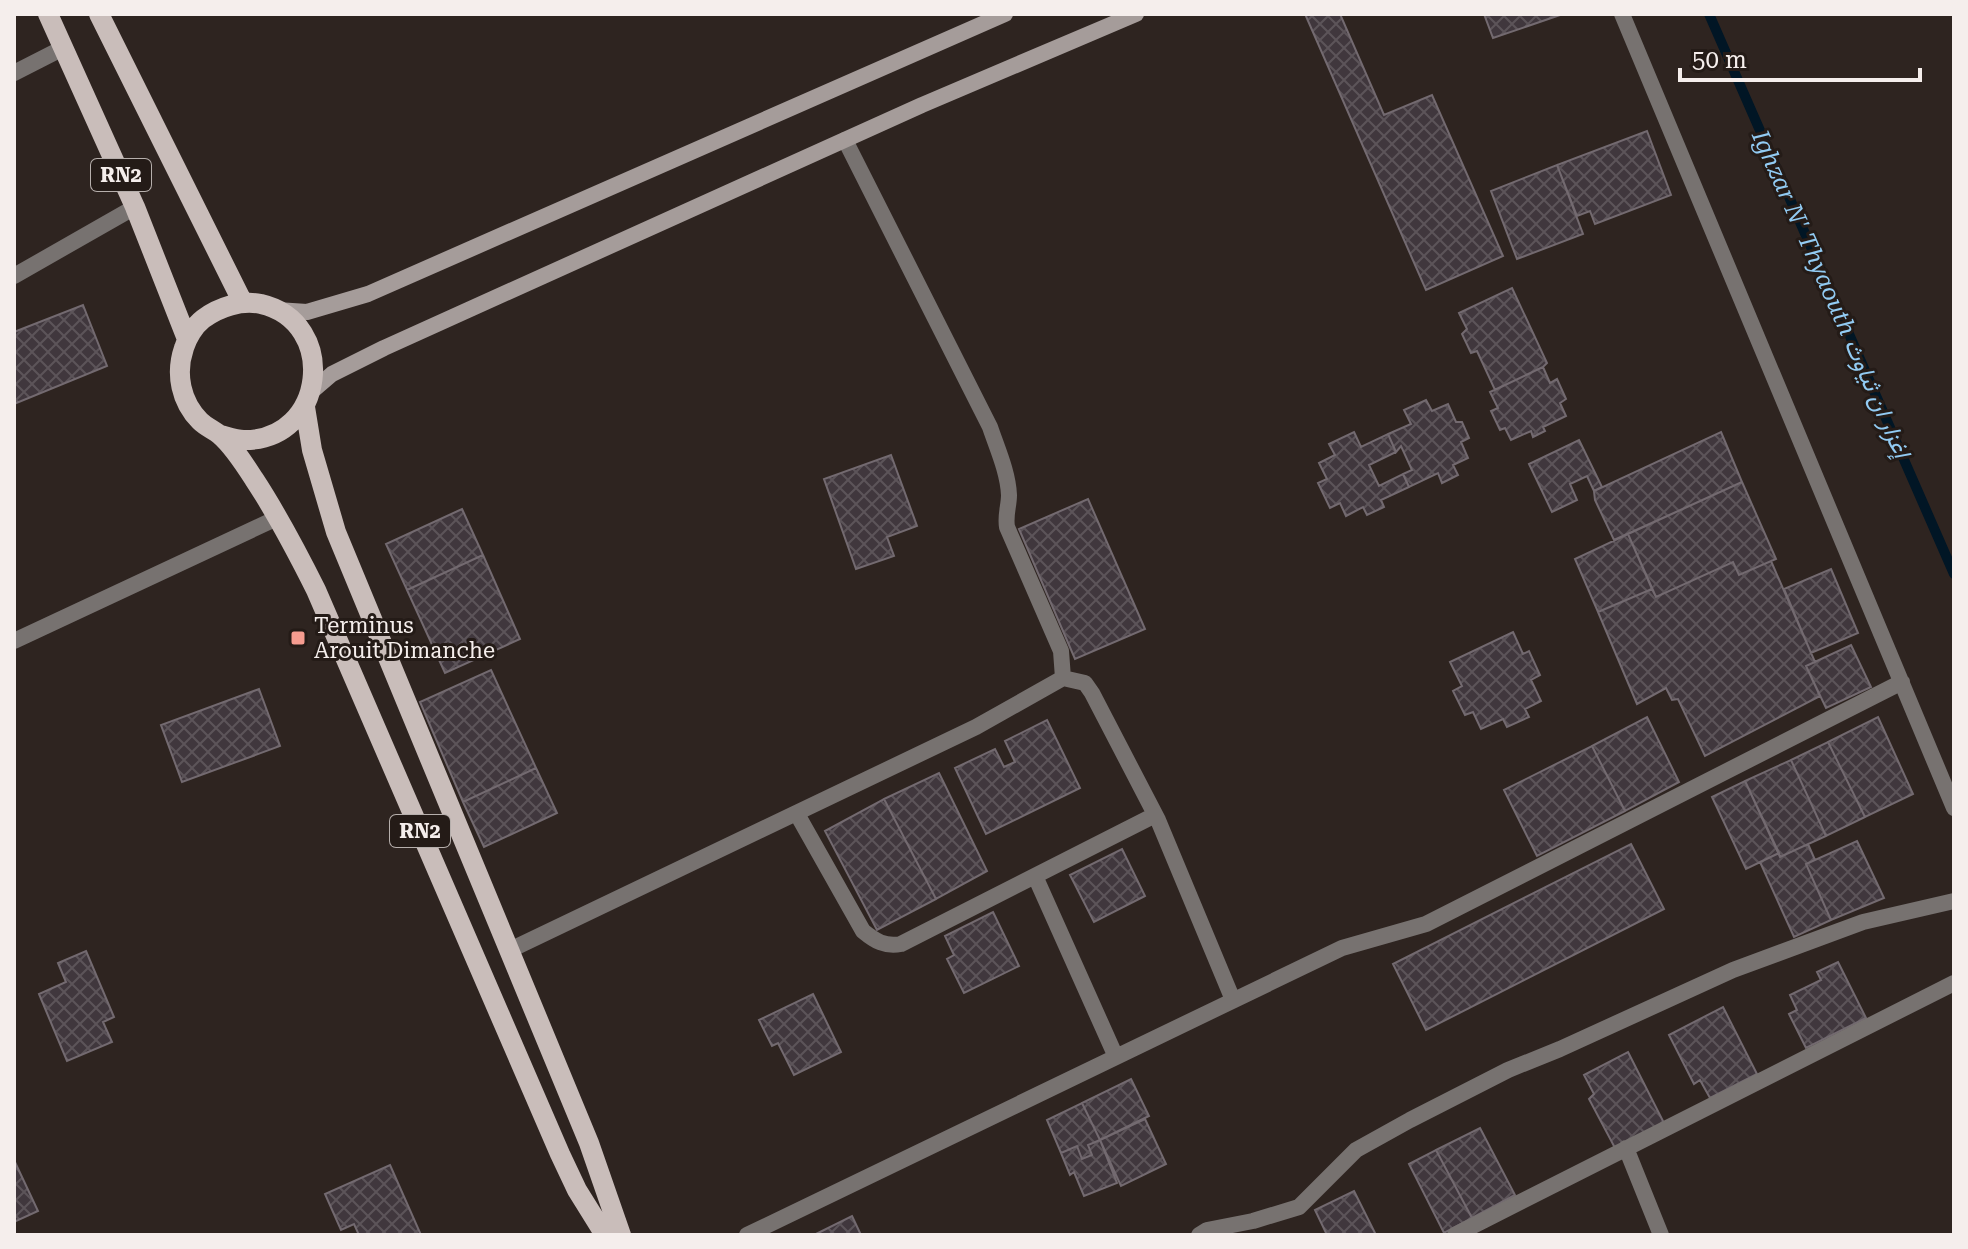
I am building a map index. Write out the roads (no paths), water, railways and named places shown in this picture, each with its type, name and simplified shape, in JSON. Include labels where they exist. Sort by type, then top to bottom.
[{"type":"main road","name":"RN2","points":[[48,14],[135,207],[187,339],[180,361],[180,383],[187,405],[201,423],[220,435],[253,477],[316,590],[560,1154],[577,1190],[605,1235]]},
{"type":"main road","name":"RN2","points":[[99,14],[243,303]]},
{"type":"main road","points":[[187,339],[200,320],[220,308],[243,303],[260,304],[277,310]]},
{"type":"main road","name":"RN2","points":[[277,310],[292,321],[304,336],[312,354],[314,373],[308,399],[312,450],[336,532],[589,1143],[621,1235]]},
{"type":"main road","points":[[220,435],[244,440],[268,436],[289,425],[308,399]]},
{"type":"street","points":[[277,310],[307,312],[368,294],[1005,14]]},
{"type":"street","points":[[308,399],[332,374],[358,360],[845,140],[1136,14]]},
{"type":"street","points":[[1622,14],[1954,808]]},
{"type":"street","points":[[14,73],[63,48]]},
{"type":"street","points":[[845,140],[990,427],[1009,496],[1007,527],[1061,651],[1063,678]]},
{"type":"street","points":[[14,276],[135,207]]},
{"type":"street","points":[[14,641],[277,518]]},
{"type":"street","points":[[510,950],[976,727],[1063,678],[1085,683],[1092,693],[1155,815],[1233,1000]]},
{"type":"street","points":[[747,1235],[1342,948],[1426,924],[1902,682]]},
{"type":"street","points":[[797,814],[863,931],[889,946],[901,944],[1155,815]]},
{"type":"street","points":[[1035,876],[1116,1057]]},
{"type":"street","points":[[1199,1235],[1207,1230],[1253,1221],[1299,1207],[1356,1150],[1396,1127],[1508,1070],[1733,970],[1863,922],[1954,901]]},
{"type":"street","points":[[1455,1235],[1954,983]]},
{"type":"street","points":[[1626,1148],[1661,1235]]},
{"type":"street","points":[[1649,1235],[1654,1217]]},
{"type":"waterway","name":"Ighzar N' Thyaouth إغزار ان ثياوث","points":[[1709,14],[1954,574]]},
{"type":"place","name":"Terminus Arouit Dimanche","points":[[298,638]]}]
